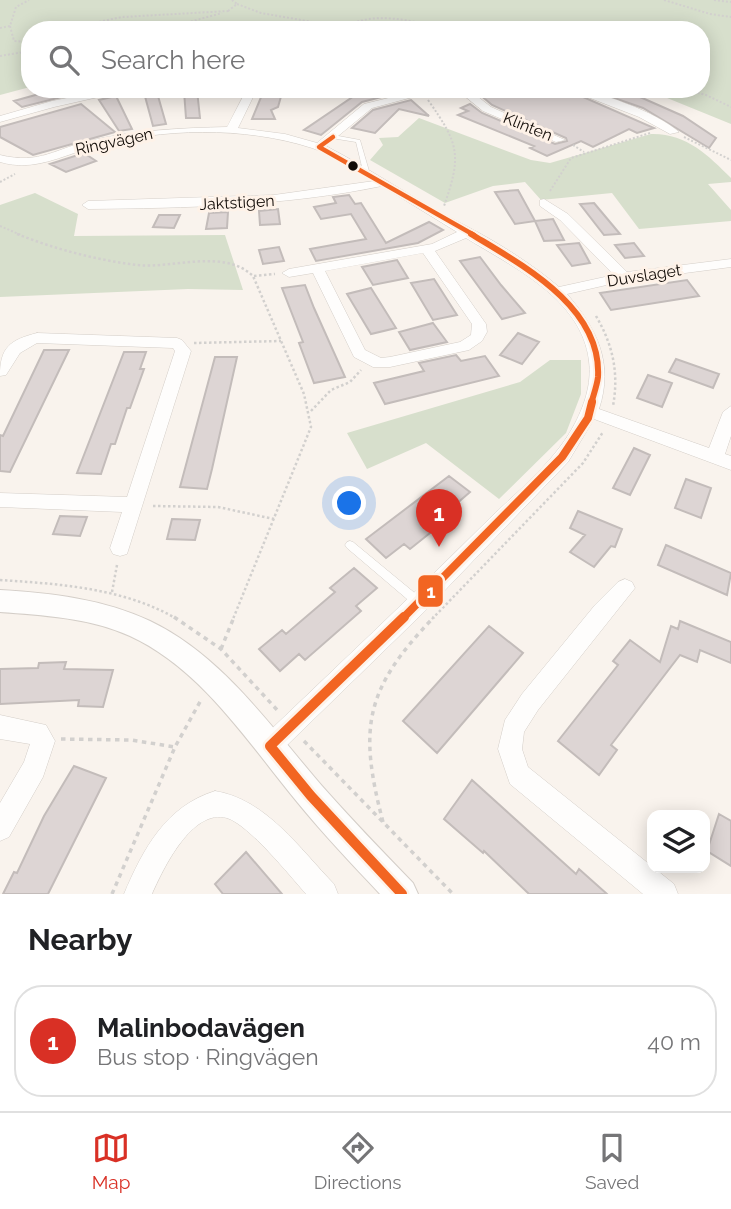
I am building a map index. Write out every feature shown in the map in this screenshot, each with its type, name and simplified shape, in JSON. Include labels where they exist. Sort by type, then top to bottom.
[{"type":"street","points":[[0,119],[52,103],[80,98]]},
{"type":"street","points":[[232,130],[248,98]]},
{"type":"street","points":[[318,147],[369,106],[399,98]]},
{"type":"street","name":"Klinten","points":[[473,98],[487,109],[560,140]]},
{"type":"street","points":[[597,98],[643,115],[674,132]]},
{"type":"street","name":"Ringvägen","points":[[0,158],[16,163],[33,163],[93,143],[195,129],[271,134],[318,147],[366,171],[565,290],[584,326],[598,364],[597,389],[591,412],[582,430],[562,457],[419,603],[270,746]]},
{"type":"street","name":"Jaktstigen","points":[[88,205],[264,202],[330,194],[384,182]]},
{"type":"street","points":[[544,203],[565,217],[625,277]]},
{"type":"street","points":[[289,273],[427,249],[469,232]]},
{"type":"street","points":[[317,268],[356,349],[371,360],[390,362],[464,346],[478,337],[479,324],[427,249]]},
{"type":"street","name":"Duvslaget","points":[[565,290],[625,277],[731,263]]},
{"type":"street","points":[[0,370],[12,349],[21,342],[37,338],[177,343],[183,351],[120,548]]},
{"type":"street","points":[[591,412],[723,460],[731,412]]},
{"type":"street","points":[[0,500],[134,505]]},
{"type":"street","points":[[625,588],[602,612],[530,702],[513,728],[510,749],[519,775],[664,894]]},
{"type":"street","points":[[0,601],[69,607],[141,629],[167,644],[212,683],[319,805],[402,894]]},
{"type":"street","points":[[0,727],[38,733],[43,741],[34,768],[0,828]]},
{"type":"street","points":[[138,894],[169,835],[192,811],[216,803],[231,806],[249,817],[324,894]]},
{"type":"lane","points":[[333,137],[348,137],[358,141],[366,171]]},
{"type":"lane","points":[[350,545],[419,603]]},
{"type":"path","points":[[21,41],[14,41],[10,26],[16,7],[29,0]]},
{"type":"path","points":[[232,0],[261,13],[307,21]]},
{"type":"path","points":[[664,0],[710,14],[731,17]]},
{"type":"path","points":[[714,0],[731,2]]},
{"type":"path","points":[[193,21],[229,11],[237,4]]},
{"type":"path","points":[[89,21],[120,16],[229,11]]},
{"type":"path","points":[[357,21],[376,18],[395,21]]},
{"type":"path","points":[[0,28],[10,26]]},
{"type":"path","points":[[0,56],[21,52]]},
{"type":"path","points":[[710,96],[731,107]]},
{"type":"path","points":[[426,98],[443,122],[458,156],[443,206]]},
{"type":"path","points":[[544,203],[566,162],[575,156],[648,134],[674,132],[731,160]]},
{"type":"path","points":[[0,226],[29,240],[128,263],[152,266],[234,264],[246,268],[253,276],[310,412],[311,427],[220,649]]},
{"type":"path","points":[[253,276],[289,273]]},
{"type":"path","points":[[383,822],[369,763],[368,735],[371,709],[387,670],[408,644],[583,463],[598,443],[609,419],[615,396],[614,357],[597,318],[565,290]]},
{"type":"path","points":[[177,343],[281,341]]},
{"type":"path","points":[[310,412],[331,390],[350,382],[371,360]]},
{"type":"path","points":[[134,505],[218,507],[274,519]]},
{"type":"path","points":[[112,592],[120,548]]},
{"type":"path","points":[[112,894],[175,747],[229,657]]},
{"type":"path","points":[[43,741],[103,738],[175,747]]},
{"type":"green space","points":[[0,0],[731,0],[731,124],[667,98],[710,98],[710,21],[21,21],[21,89],[0,95]]},
{"type":"green space","points":[[419,118],[531,160],[550,163],[651,134],[675,137],[696,147],[731,178],[731,182],[708,184],[731,210],[731,221],[639,229],[612,193],[541,200],[525,182],[493,186],[445,203],[370,160],[383,145],[379,138],[398,137]]},
{"type":"green space","points":[[35,193],[78,214],[74,236],[225,235],[243,290],[188,289],[0,297],[0,205]]},
{"type":"green space","points":[[550,360],[581,360],[581,394],[566,433],[499,499],[426,443],[367,469],[347,433],[520,382]]},
{"type":"building","points":[[25,98],[58,98],[22,107],[14,101]]},
{"type":"building","points":[[117,98],[132,129],[119,131],[99,100]]},
{"type":"building","points":[[145,98],[159,98],[166,124],[153,126]]},
{"type":"building","points":[[185,98],[198,98],[200,118],[186,118]]},
{"type":"building","points":[[261,98],[281,98],[278,107],[271,110],[275,119],[252,119]]},
{"type":"building","points":[[351,98],[378,98],[362,102],[321,135],[304,130]]},
{"type":"building","points":[[484,98],[586,98],[654,128],[637,133],[629,129],[593,147],[581,141],[547,156],[530,148],[534,146],[458,115],[468,111],[461,108],[470,104],[482,113],[555,144],[567,141],[566,138],[492,105]]},
{"type":"building","points":[[614,98],[642,98],[683,116],[716,138],[709,148],[643,108]]},
{"type":"building","points":[[411,100],[429,116],[399,109],[375,133],[352,128],[373,110]]},
{"type":"building","points":[[81,104],[115,132],[33,155],[0,137],[0,127]]},
{"type":"building","points":[[84,153],[96,161],[66,172],[50,164]]},
{"type":"building","points":[[518,190],[535,221],[515,224],[495,192]]},
{"type":"building","points":[[349,195],[355,204],[361,203],[386,243],[429,222],[443,230],[418,243],[316,261],[310,249],[366,239],[351,214],[321,219],[314,207],[336,203],[333,197]]},
{"type":"building","points":[[594,203],[620,234],[604,235],[580,204]]},
{"type":"building","points":[[278,209],[280,224],[260,225],[259,211]]},
{"type":"building","points":[[228,212],[227,228],[206,229],[209,213]]},
{"type":"building","points":[[159,215],[180,215],[174,228],[153,227]]},
{"type":"building","points":[[553,219],[564,240],[544,241],[535,221]]},
{"type":"building","points":[[579,243],[590,263],[572,266],[557,245]]},
{"type":"building","points":[[634,243],[644,256],[625,258],[615,245]]},
{"type":"building","points":[[279,247],[284,261],[263,264],[259,250]]},
{"type":"building","points":[[480,257],[525,313],[502,319],[460,261]]},
{"type":"building","points":[[397,260],[408,278],[373,285],[362,267]]},
{"type":"building","points":[[434,279],[457,315],[433,320],[411,283]]},
{"type":"building","points":[[687,280],[699,296],[611,310],[600,293]]},
{"type":"building","points":[[305,285],[345,377],[314,383],[299,343],[303,342],[282,288]]},
{"type":"building","points":[[371,288],[396,328],[371,334],[347,294]]},
{"type":"building","points":[[433,323],[447,342],[410,350],[399,332]]},
{"type":"building","points":[[518,333],[539,342],[522,364],[500,355]]},
{"type":"building","points":[[44,350],[69,350],[10,472],[0,471],[0,435],[3,436]]},
{"type":"building","points":[[124,352],[146,352],[140,369],[144,369],[130,408],[127,408],[115,444],[111,444],[101,474],[77,473]]},
{"type":"building","points":[[456,355],[461,361],[485,356],[499,376],[385,404],[374,383],[424,371],[419,363]]},
{"type":"building","points":[[215,357],[237,357],[207,489],[180,487]]},
{"type":"building","points":[[676,359],[719,374],[713,388],[669,372]]},
{"type":"building","points":[[648,375],[672,383],[662,407],[637,398]]},
{"type":"building","points":[[634,448],[650,455],[630,495],[613,488]]},
{"type":"building","points":[[449,476],[470,492],[455,505],[460,509],[410,549],[404,544],[386,558],[366,539]]},
{"type":"building","points":[[686,479],[711,488],[701,518],[675,508]]},
{"type":"building","points":[[578,511],[622,529],[615,547],[611,546],[594,567],[570,552],[585,535],[570,528]]},
{"type":"building","points":[[60,516],[87,517],[80,536],[53,534]]},
{"type":"building","points":[[172,519],[200,520],[195,540],[167,539]]},
{"type":"building","points":[[666,545],[731,573],[727,595],[658,565]]},
{"type":"building","points":[[354,568],[377,588],[356,606],[361,611],[305,660],[299,654],[280,671],[259,649],[282,630],[286,634],[335,592],[330,588]]},
{"type":"building","points":[[680,621],[731,642],[731,663],[700,650],[697,662],[680,655],[611,745],[617,750],[599,775],[558,741],[618,665],[613,661],[630,640],[660,662],[671,626],[678,629]]},
{"type":"building","points":[[489,626],[523,653],[437,753],[403,721]]},
{"type":"building","points":[[66,662],[64,669],[113,670],[103,707],[78,706],[79,700],[0,704],[0,669],[38,668],[39,663]]},
{"type":"building","points":[[74,766],[106,778],[48,894],[3,894],[14,872],[17,873],[44,816]]},
{"type":"building","points":[[472,780],[576,874],[579,869],[607,894],[529,894],[484,851],[483,853],[444,819]]},
{"type":"building","points":[[719,814],[731,821],[731,866],[710,853],[710,842]]},
{"type":"building","points":[[246,852],[282,894],[223,894],[215,884]]},
{"type":"transit line","name":"1","points":[[270,746],[419,603],[562,457],[588,418],[598,377],[593,346],[579,318],[557,293],[531,271],[472,234],[319,147],[333,137]]},
{"type":"transit line","name":"1","points":[[270,746],[311,796],[402,894]]},
{"type":"place","name":"Malinbodavägen","points":[[439,547]]}]
